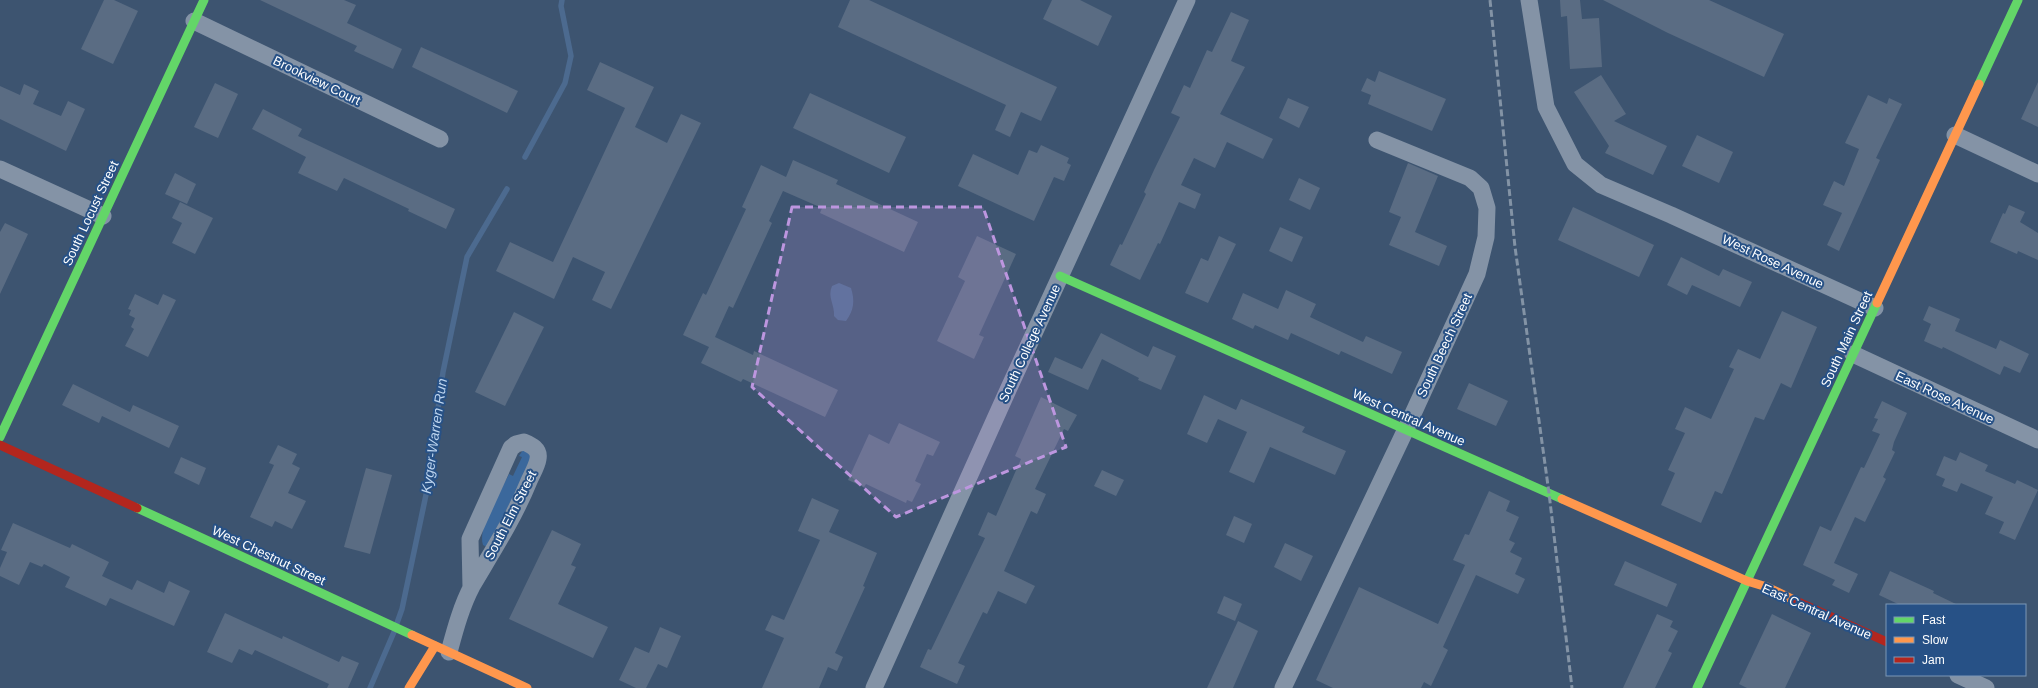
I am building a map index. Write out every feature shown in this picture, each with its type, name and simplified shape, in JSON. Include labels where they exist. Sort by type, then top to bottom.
[{"type":"street","name":"South Locust Street","points":[[0,437],[204,0]]},
{"type":"street","name":"South College Avenue","points":[[874,688],[1060,276],[1187,0]]},
{"type":"street","name":"West Rose Avenue","points":[[1529,0],[1546,107],[1575,164],[1601,185],[1671,215],[1874,308]]},
{"type":"street","name":"South Main Street","points":[[1697,688],[2018,0]]},
{"type":"street","name":"Brookview Court","points":[[194,21],[440,139]]},
{"type":"street","points":[[1955,135],[2038,174]]},
{"type":"street","name":"South Beech Street","points":[[1283,688],[1406,429],[1477,274],[1486,237],[1487,208],[1481,188],[1470,178],[1377,140]]},
{"type":"street","points":[[0,169],[103,216]]},
{"type":"street","name":"West Central Avenue","points":[[1060,276],[1747,581]]},
{"type":"street","name":"East Rose Avenue","points":[[1853,354],[2038,440]]},
{"type":"street","name":"South Elm Street","points":[[442,649],[457,621],[471,588],[494,550],[526,489],[538,459],[538,452],[533,446],[524,442],[516,444],[511,448],[470,538],[471,588]]},
{"type":"street","name":"West Chestnut Street","points":[[0,445],[527,688]]},
{"type":"street","name":"East Central Avenue","points":[[1747,581],[1767,587],[1886,642]]},
{"type":"street","points":[[409,688],[442,649]]},
{"type":"street","points":[[1960,676],[1986,688]]},
{"type":"highlighted area","points":[[792,207],[983,207],[1066,447],[896,517],[752,387]]},
{"type":"shaded area","points":[[839,283],[851,288],[852,293],[852,309],[846,321],[838,320],[834,316],[830,294],[832,286]]},
{"type":"shaded area","points":[[523,450],[530,451],[530,460],[526,472],[487,547],[483,545],[482,537],[486,519],[509,474],[513,476],[522,457],[519,456]]},
{"type":"building","points":[[104,0],[114,0],[138,11],[113,64],[81,49]]},
{"type":"building","points":[[260,0],[344,0],[356,5],[347,23],[402,49],[393,69],[354,51],[357,46]]},
{"type":"building","points":[[850,0],[869,0],[1057,87],[1041,121],[1021,112],[1010,137],[995,130],[1006,105],[838,27]]},
{"type":"building","points":[[1052,0],[1080,0],[1112,16],[1098,46],[1043,19]]},
{"type":"building","points":[[1560,0],[1580,0],[1582,19],[1599,18],[1602,67],[1570,69],[1567,16],[1561,17]]},
{"type":"building","points":[[1603,0],[1709,0],[1784,34],[1764,77],[1668,33]]},
{"type":"building","points":[[1231,12],[1249,20],[1231,61],[1245,67],[1220,114],[1273,139],[1263,159],[1227,142],[1215,168],[1194,158],[1181,185],[1201,194],[1195,209],[1179,202],[1160,244],[1158,243],[1140,280],[1110,265],[1120,244],[1122,245],[1146,194],[1144,192],[1180,117],[1171,113],[1184,85],[1190,88],[1207,50],[1212,52]]},
{"type":"building","points":[[421,47],[518,91],[507,113],[412,67]]},
{"type":"building","points":[[600,62],[654,87],[635,127],[667,143],[681,114],[701,123],[611,309],[592,300],[605,272],[573,257],[554,299],[496,271],[510,242],[553,262],[625,108],[587,90]]},
{"type":"building","points":[[1379,71],[1446,99],[1432,131],[1368,104],[1371,95],[1361,91],[1367,78],[1375,82]]},
{"type":"building","points":[[1601,75],[1626,114],[1614,121],[1667,146],[1653,175],[1605,153],[1609,146],[1574,92]]},
{"type":"building","points":[[2038,82],[2038,127],[2021,119]]},
{"type":"building","points":[[215,83],[238,94],[218,138],[194,127]]},
{"type":"building","points":[[24,84],[39,91],[33,104],[61,116],[68,101],[85,109],[66,151],[0,119],[0,86],[20,95]]},
{"type":"building","points":[[810,93],[906,137],[889,173],[793,128]]},
{"type":"building","points":[[1868,95],[1887,104],[1889,98],[1902,104],[1876,158],[1880,160],[1839,251],[1827,245],[1842,213],[1823,205],[1834,181],[1844,186],[1859,149],[1845,143]]},
{"type":"building","points":[[1288,98],[1309,107],[1299,128],[1279,118]]},
{"type":"building","points":[[263,109],[302,129],[298,136],[455,209],[446,229],[408,211],[409,209],[344,178],[337,191],[298,173],[306,157],[252,129]]},
{"type":"building","points":[[1697,135],[1733,152],[1719,183],[1682,166]]},
{"type":"building","points":[[1041,145],[1069,158],[1067,163],[1071,165],[1064,181],[1054,177],[1034,221],[958,186],[973,154],[1018,175],[1029,150],[1037,153]]},
{"type":"building","points":[[793,160],[838,180],[836,184],[918,222],[904,252],[820,213],[822,208],[783,191],[769,221],[772,223],[733,308],[729,306],[715,337],[753,355],[754,351],[838,390],[825,417],[743,379],[741,382],[701,363],[709,347],[683,335],[703,293],[706,295],[746,209],[742,207],[761,165],[786,177]]},
{"type":"building","points":[[1408,163],[1438,176],[1415,232],[1447,246],[1439,266],[1389,245],[1401,217],[1389,212]]},
{"type":"building","points":[[175,173],[196,184],[187,204],[165,194]]},
{"type":"building","points":[[1299,178],[1320,188],[1310,210],[1289,200]]},
{"type":"building","points":[[180,202],[213,218],[195,254],[172,243],[182,223],[172,218]]},
{"type":"building","points":[[2009,205],[2025,212],[2020,222],[2038,233],[2038,260],[2018,251],[2017,254],[1990,242],[2003,213],[2005,214]]},
{"type":"building","points":[[1573,207],[1654,245],[1639,277],[1558,240]]},
{"type":"building","points":[[5,223],[28,234],[0,294],[0,232]]},
{"type":"building","points":[[1280,227],[1303,237],[1292,262],[1269,251]]},
{"type":"building","points":[[977,236],[1016,254],[979,335],[984,337],[974,359],[937,341],[965,281],[958,277]]},
{"type":"building","points":[[1219,236],[1236,244],[1208,303],[1185,293],[1201,258],[1208,261]]},
{"type":"building","points":[[1681,257],[1719,276],[1723,269],[1752,282],[1740,307],[1692,285],[1687,295],[1667,285]]},
{"type":"building","points":[[1286,290],[1316,304],[1310,317],[1363,342],[1366,336],[1402,352],[1392,374],[1341,351],[1339,355],[1291,333],[1288,340],[1255,325],[1253,329],[1232,319],[1243,293],[1278,309]]},
{"type":"building","points":[[135,294],[158,305],[163,294],[176,300],[148,357],[125,346],[134,329],[131,327],[135,318],[129,315],[131,310],[128,309]]},
{"type":"building","points":[[1929,306],[1960,319],[1955,331],[1996,349],[2000,340],[2029,354],[2020,373],[2004,366],[2000,375],[1943,347],[1942,349],[1924,341],[1931,324],[1923,320]]},
{"type":"building","points":[[1782,311],[1817,327],[1791,388],[1781,383],[1764,420],[1755,417],[1722,494],[1715,491],[1701,523],[1661,505],[1675,473],[1668,470],[1685,433],[1675,429],[1685,407],[1711,419],[1734,369],[1729,367],[1738,349],[1760,359]]},
{"type":"building","points":[[514,312],[544,327],[505,406],[475,392]]},
{"type":"building","points":[[1101,333],[1148,357],[1153,346],[1176,356],[1161,390],[1138,380],[1139,378],[1102,359],[1088,390],[1048,372],[1055,357],[1082,369]]},
{"type":"building","points":[[1469,383],[1508,401],[1496,426],[1457,409]]},
{"type":"building","points":[[73,384],[130,412],[133,405],[179,426],[169,448],[102,416],[99,423],[62,405]]},
{"type":"building","points":[[1204,395],[1236,410],[1241,399],[1305,427],[1302,432],[1346,451],[1335,475],[1270,447],[1254,483],[1229,472],[1247,432],[1218,419],[1207,443],[1187,434]]},
{"type":"building","points":[[1041,397],[1077,415],[1068,431],[1064,429],[1035,489],[1046,494],[1037,514],[1031,511],[1004,571],[1035,586],[1026,604],[998,591],[987,614],[983,612],[958,663],[965,666],[957,684],[920,667],[928,649],[931,650],[985,538],[978,535],[988,512],[996,516],[1021,459],[1015,456]]},
{"type":"building","points":[[1882,401],[1907,413],[1894,442],[1892,450],[1895,452],[1883,477],[1886,479],[1865,522],[1855,517],[1834,563],[1858,574],[1849,593],[1832,585],[1835,580],[1803,565],[1820,526],[1831,531],[1861,467],[1864,468],[1880,434],[1872,431],[1878,419],[1874,418]]},
{"type":"building","points":[[899,423],[940,442],[933,456],[927,454],[915,481],[921,484],[912,502],[907,500],[906,503],[866,484],[864,487],[848,480],[869,434],[889,444]]},
{"type":"building","points":[[278,445],[297,454],[292,464],[300,468],[288,493],[306,501],[292,529],[275,521],[272,527],[250,517],[274,465],[269,463]]},
{"type":"building","points":[[1960,452],[1988,465],[1985,471],[2015,484],[2017,480],[2038,490],[2015,540],[1999,533],[2004,522],[1985,514],[1993,497],[1961,483],[1957,492],[1942,486],[1945,479],[1936,475],[1944,456],[1956,461]]},
{"type":"building","points":[[181,457],[206,468],[199,485],[174,473]]},
{"type":"building","points":[[366,468],[392,475],[370,554],[344,547]]},
{"type":"building","points":[[1102,470],[1124,480],[1116,496],[1094,486]]},
{"type":"building","points":[[1489,491],[1510,501],[1506,511],[1519,517],[1509,540],[1515,543],[1510,552],[1522,558],[1515,574],[1525,579],[1518,594],[1476,575],[1443,647],[1448,650],[1431,686],[1424,682],[1421,688],[1333,688],[1316,680],[1359,587],[1438,624],[1465,565],[1453,560],[1465,534],[1469,535]]},
{"type":"building","points":[[812,498],[839,510],[829,532],[877,553],[863,586],[865,587],[835,653],[843,657],[837,671],[828,667],[819,688],[762,688],[784,638],[765,630],[772,615],[784,620],[820,540],[798,531]]},
{"type":"building","points":[[1234,516],[1252,524],[1244,543],[1226,535]]},
{"type":"building","points":[[13,523],[70,548],[72,544],[109,562],[102,576],[132,590],[137,580],[164,593],[169,581],[190,591],[174,626],[110,598],[106,606],[65,587],[70,577],[44,564],[42,567],[30,562],[19,585],[0,576],[0,568],[7,552],[1,550]]},
{"type":"building","points":[[552,530],[581,544],[571,565],[576,567],[558,604],[608,627],[593,658],[509,619]]},
{"type":"building","points":[[1285,543],[1313,556],[1301,581],[1274,567]]},
{"type":"building","points":[[1625,561],[1677,584],[1667,607],[1614,585]]},
{"type":"building","points":[[1890,571],[1934,591],[1933,593],[1956,604],[1898,604],[1879,595]]},
{"type":"building","points":[[1224,596],[1242,604],[1235,621],[1217,613]]},
{"type":"building","points":[[225,613],[282,639],[283,636],[339,662],[342,656],[359,663],[348,688],[327,688],[329,684],[255,650],[252,655],[239,649],[232,663],[207,652]]},
{"type":"building","points":[[1657,614],[1673,621],[1670,627],[1678,631],[1668,651],[1672,653],[1655,688],[1623,688]]},
{"type":"building","points":[[1772,614],[1811,633],[1785,688],[1747,688],[1739,684]]},
{"type":"building","points":[[1238,621],[1258,631],[1233,688],[1207,688]]},
{"type":"building","points":[[660,627],[681,636],[667,668],[658,664],[646,688],[636,688],[619,680],[635,647],[649,653]]},
{"type":"waterway","name":"Kyger-Warren Run","points":[[525,157],[565,83],[571,56],[561,6],[562,0]]},
{"type":"waterway","name":"Kyger-Warren Run","points":[[397,623],[402,609],[427,490],[443,372],[467,257],[507,189]]},
{"type":"waterway","name":"Kyger-Warren Run","points":[[370,688],[394,632]]},
{"type":"railway","points":[[1490,0],[1515,247],[1549,493],[1572,688]]},
{"type":"traffic: fast","points":[[0,437],[204,0]]},
{"type":"traffic: fast","points":[[1979,84],[2018,0]]},
{"type":"traffic: fast","points":[[1060,276],[1562,499]]},
{"type":"traffic: fast","points":[[1697,688],[1877,303]]},
{"type":"traffic: fast","points":[[137,508],[412,635]]},
{"type":"traffic: slow","points":[[1877,303],[1979,84]]},
{"type":"traffic: slow","points":[[1562,499],[1747,581],[1767,587],[1794,600]]},
{"type":"traffic: slow","points":[[412,635],[527,688]]},
{"type":"traffic: slow","points":[[409,688],[435,646]]},
{"type":"traffic: jam","points":[[0,445],[137,508]]},
{"type":"traffic: jam","points":[[1794,600],[1886,642]]}]
